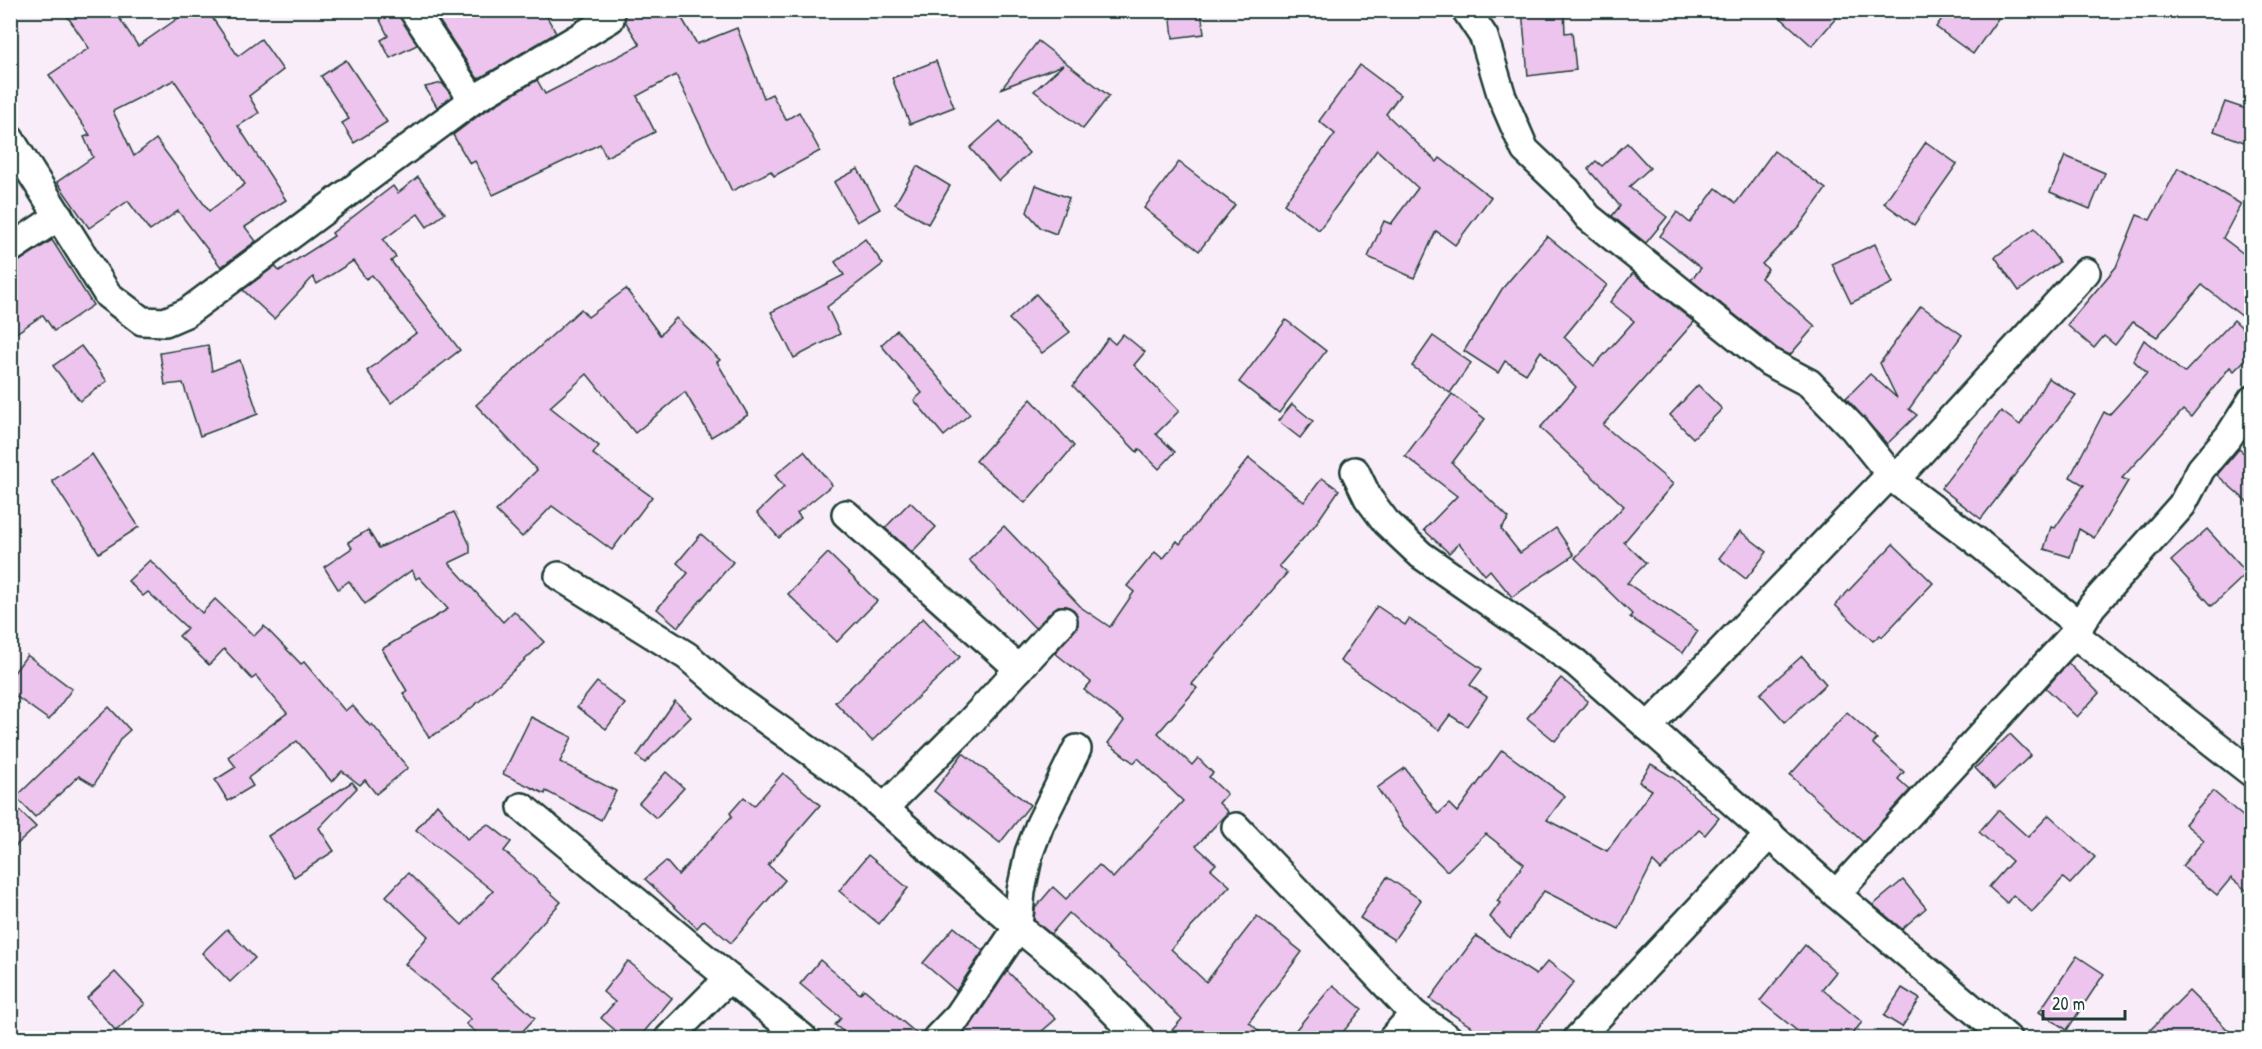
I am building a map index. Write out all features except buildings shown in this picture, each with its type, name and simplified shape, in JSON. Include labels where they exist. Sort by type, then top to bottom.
[{"type":"street","points":[[413,10],[472,100]]},
{"type":"street","points":[[1466,10],[1484,37],[1502,97],[1525,150],[1567,190],[1588,217],[1769,362],[1809,383],[1853,428],[1892,478],[1975,540],[2077,630],[2252,772]]},
{"type":"street","points":[[10,139],[108,295],[142,321],[165,322],[186,313],[472,100],[610,19]]},
{"type":"street","points":[[10,249],[59,216]]},
{"type":"street","points":[[1648,727],[1892,478],[2086,272]]},
{"type":"street","points":[[1836,894],[2077,630],[2092,606],[2182,505],[2201,469],[2229,436],[2252,400]]},
{"type":"street","points":[[1355,471],[1368,498],[1386,522],[1421,555],[1575,663],[1836,894],[2007,1038]]},
{"type":"street","points":[[846,514],[1018,669]]},
{"type":"street","points":[[559,576],[687,656],[738,700],[884,808],[1018,927],[1085,982],[1140,1038]]},
{"type":"street","points":[[884,808],[1063,621]]},
{"type":"street","points":[[937,1038],[959,1015],[1018,927],[1021,891],[1029,853],[1040,824],[1077,749]]},
{"type":"street","points":[[522,807],[803,1038]]},
{"type":"street","points":[[1236,827],[1414,1014],[1448,1038]]},
{"type":"street","points":[[1578,1038],[1770,834]]},
{"type":"street","points":[[669,1038],[729,978]]},
{"type":"street","points":[[1393,1038],[1414,1014]]}]
